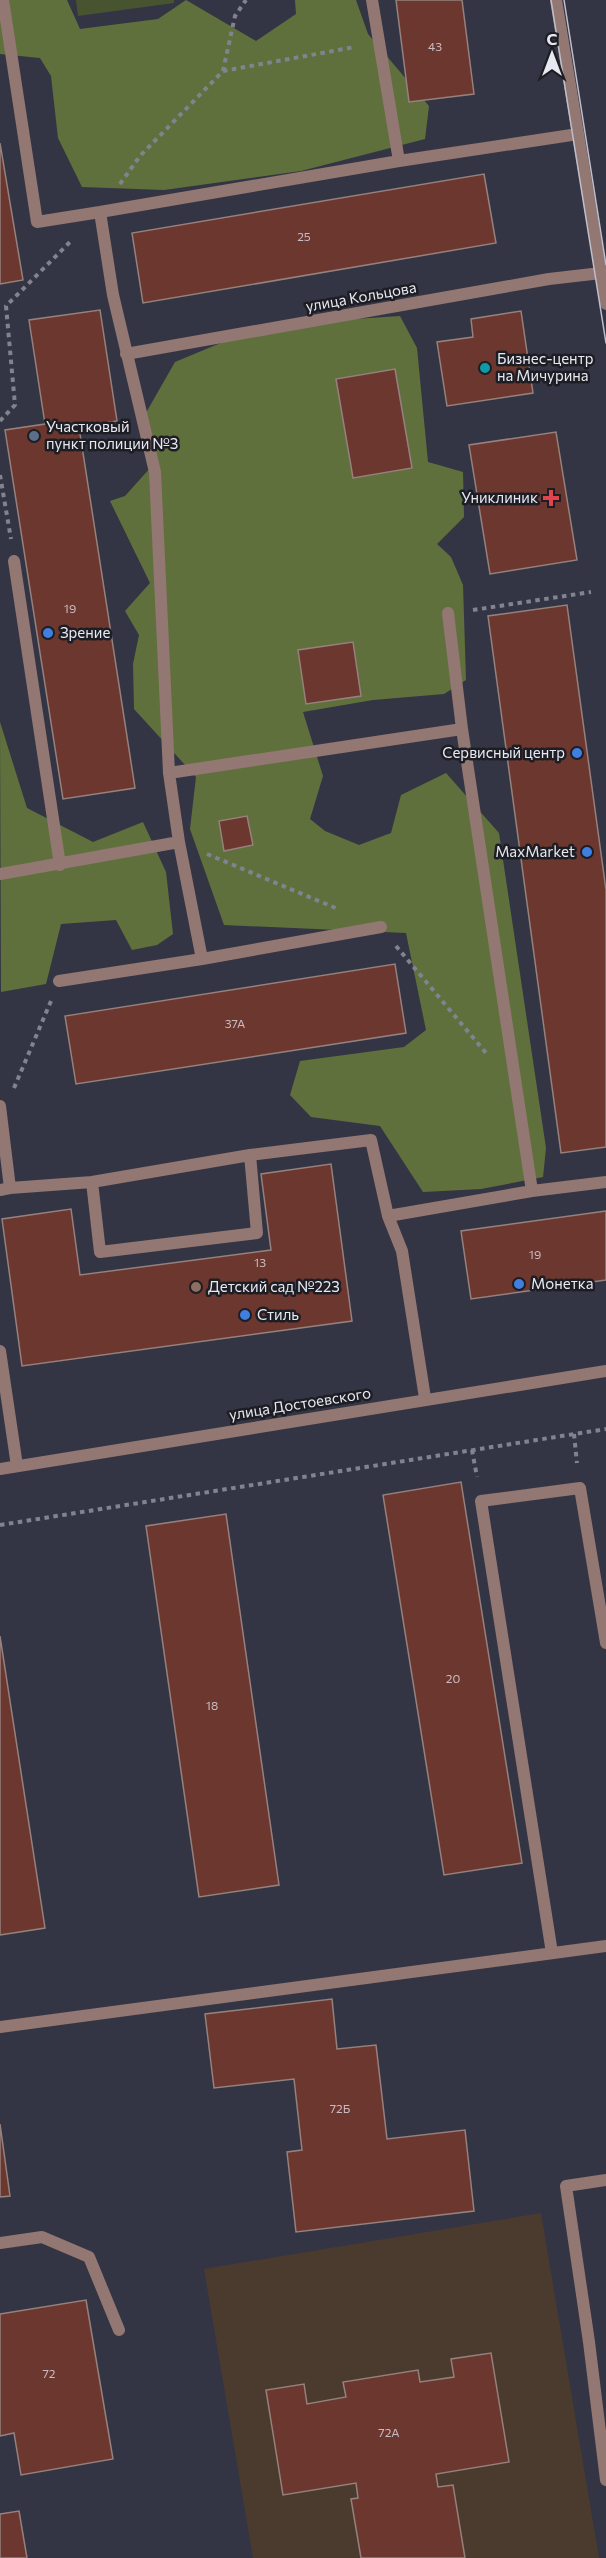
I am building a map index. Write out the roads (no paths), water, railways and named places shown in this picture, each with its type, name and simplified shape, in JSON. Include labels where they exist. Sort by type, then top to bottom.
[{"type":"street","points":[[3,0],[37,222],[399,161],[578,134]]},
{"type":"street","points":[[372,0],[399,161]]},
{"type":"street","points":[[556,0],[606,304]]},
{"type":"street","points":[[100,212],[113,295],[154,472],[169,772],[179,842],[202,959]]},
{"type":"street","name":"улица Кольцова","points":[[126,354],[537,281],[601,273]]},
{"type":"street","points":[[14,561],[60,865]]},
{"type":"street","points":[[448,613],[462,729],[532,1191]]},
{"type":"street","points":[[169,772],[462,729]]},
{"type":"street","points":[[0,874],[179,842]]},
{"type":"street","points":[[59,981],[202,959],[381,927]]},
{"type":"street","points":[[1,1121],[5,1189],[92,1182],[250,1155],[371,1140],[388,1216],[402,1251],[425,1398]]},
{"type":"street","points":[[92,1182],[100,1252],[257,1233],[250,1155]]},
{"type":"street","points":[[388,1216],[532,1191],[606,1182]]},
{"type":"street","points":[[0,1351],[17,1466]]},
{"type":"street","name":"улица Достоевского","points":[[0,1468],[425,1398],[606,1371]]},
{"type":"street","points":[[552,1953],[481,1501],[580,1488],[606,1643]]},
{"type":"street","points":[[0,2027],[606,1946]]},
{"type":"street","points":[[606,2180],[566,2186],[606,2480]]},
{"type":"street","points":[[0,2243],[42,2237],[89,2257],[118,2330]]},
{"type":"tram line","points":[[551,0],[606,343]]},
{"type":"tram line","points":[[564,0],[606,265]]},
{"type":"place","name":"Бизнес-центр на Мичурина","points":[[485,368]]},
{"type":"place","name":"Участковый пункт полиции №3","points":[[34,436]]},
{"type":"place","name":"Униклиник","points":[[551,498]]},
{"type":"place","name":"Зрение","points":[[48,633]]},
{"type":"place","name":"Сервисный центр","points":[[577,753]]},
{"type":"place","name":"MaxMarket","points":[[587,852]]},
{"type":"place","name":"Монетка","points":[[519,1284]]},
{"type":"place","name":"Детский сад №223","points":[[196,1287]]},
{"type":"place","name":"Стиль","points":[[245,1315]]}]
